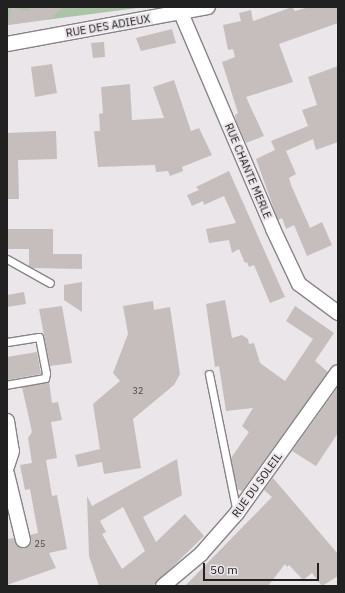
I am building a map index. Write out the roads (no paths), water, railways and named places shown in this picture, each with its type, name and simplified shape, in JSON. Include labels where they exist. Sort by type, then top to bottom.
[{"type":"street","name":"RUE DES ADIEUX","points":[[7,44],[208,7]]},
{"type":"street","name":"RUE CHANTE MERLE","points":[[181,13],[273,230],[299,284],[338,313]]},
{"type":"street","name":"RUE DU SOLEIL","points":[[162,586],[202,554],[237,513],[338,372]]},
{"type":"street","points":[[7,421],[12,451],[7,466]]},
{"type":"street","points":[[7,474],[10,504],[23,540]]},
{"type":"lane","points":[[7,259],[50,283]]},
{"type":"lane","points":[[7,342],[39,337],[46,373],[45,378],[7,385]]},
{"type":"lane","points":[[209,374],[237,513]]}]
